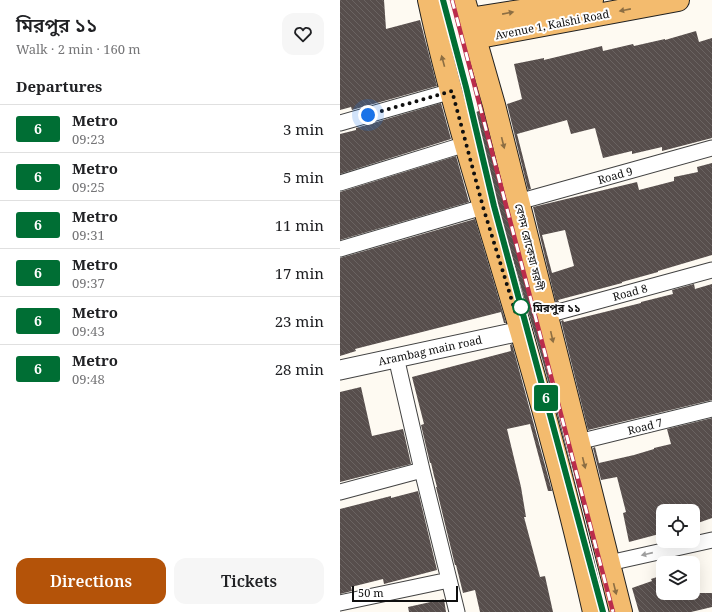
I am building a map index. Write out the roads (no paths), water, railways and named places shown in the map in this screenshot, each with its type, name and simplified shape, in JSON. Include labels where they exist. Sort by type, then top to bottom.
[{"type":"main road","points":[[429,0],[436,36],[483,207],[521,331],[559,467],[594,612]]},
{"type":"main road","points":[[469,19],[592,0]]},
{"type":"main road","name":"Avenue 1, Kalshi Road","points":[[469,19],[678,0]]},
{"type":"main road","name":"বেগম রোকেয়া সরণী","points":[[469,19],[494,105],[621,612]]},
{"type":"street","points":[[340,123],[452,91]]},
{"type":"street","points":[[340,183],[466,144]]},
{"type":"street","name":"Road 9","points":[[518,202],[712,148]]},
{"type":"street","points":[[340,249],[483,207]]},
{"type":"street","name":"Road 8","points":[[547,315],[712,270]]},
{"type":"street","name":"Arambag main road","points":[[340,370],[521,331]]},
{"type":"street","points":[[396,358],[457,612]]},
{"type":"street","name":"Road 7","points":[[578,442],[712,409]]},
{"type":"street","points":[[340,492],[422,470]]},
{"type":"street","points":[[609,563],[712,540]]},
{"type":"street","points":[[340,602],[449,580]]},
{"type":"railway","points":[[443,0],[466,87],[494,205],[603,612]]},
{"type":"railway","points":[[452,0],[613,612]]},
{"type":"metro line","name":"6","points":[[443,0],[466,87],[494,206],[603,612]]},
{"type":"place","name":"মিরপুর ১১","points":[[521,307]]}]
